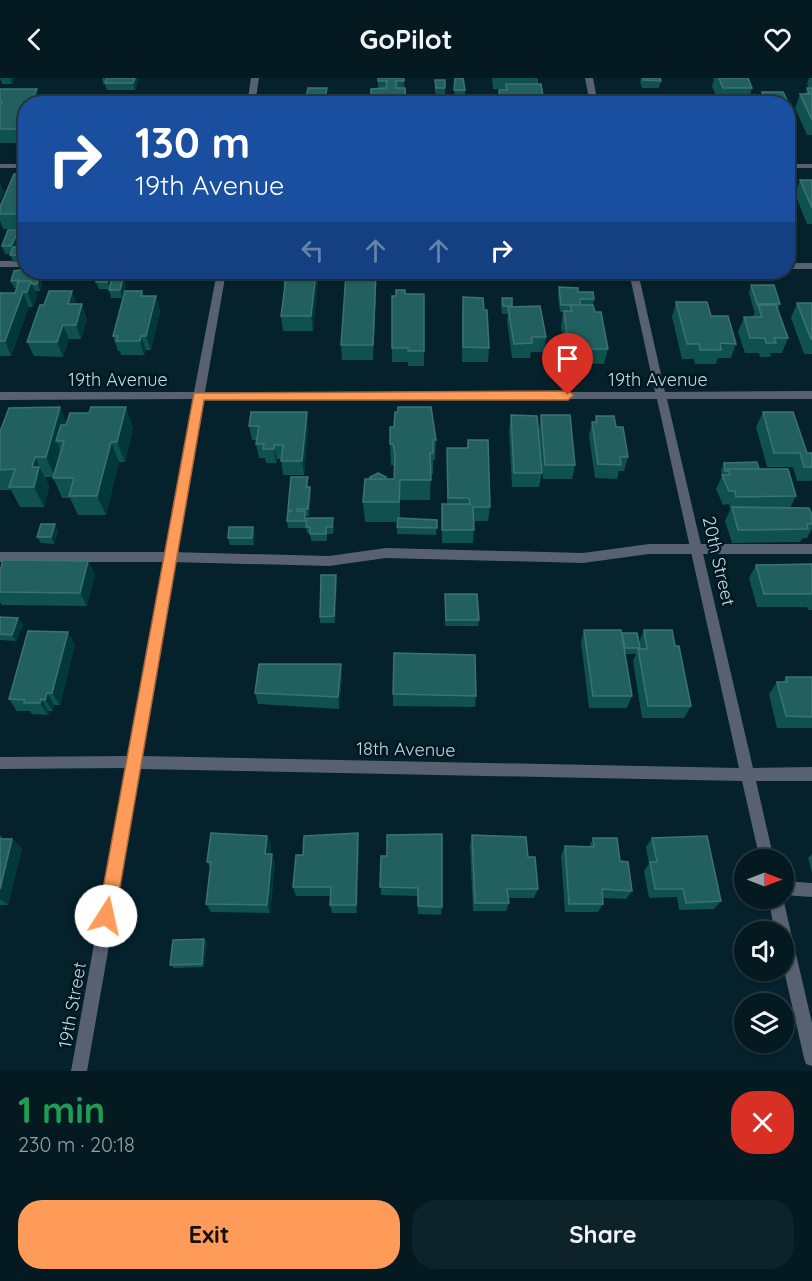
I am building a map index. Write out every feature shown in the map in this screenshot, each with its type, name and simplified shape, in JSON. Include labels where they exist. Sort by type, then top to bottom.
[{"type":"street","points":[[252,96],[255,78]]},
{"type":"street","points":[[589,78],[592,96]]},
{"type":"street","points":[[0,166],[18,166]]},
{"type":"street","points":[[795,166],[812,166]]},
{"type":"street","points":[[0,264],[18,264]]},
{"type":"street","points":[[795,266],[812,266]]},
{"type":"street","name":"19th Street","points":[[79,1071],[220,279]]},
{"type":"street","name":"20th Street","points":[[635,279],[765,849]]},
{"type":"street","name":"19th Avenue","points":[[0,396],[812,395]]},
{"type":"street","points":[[0,557],[170,557],[329,561],[386,553],[583,558],[649,549],[812,549]]},
{"type":"street","name":"18th Avenue","points":[[0,763],[134,762],[748,775],[812,774]]},
{"type":"street","points":[[794,889],[812,890]]},
{"type":"street","points":[[778,909],[812,1058]]},
{"type":"building","points":[[107,78],[135,78],[133,83],[105,83]]},
{"type":"building","points":[[378,78],[404,78],[404,81],[396,81],[396,88],[405,88],[406,96],[352,96],[371,95],[371,89],[386,88],[387,81],[378,81]]},
{"type":"building","points":[[455,78],[463,78],[465,90],[454,90]]},
{"type":"building","points":[[643,78],[660,78],[661,81],[643,80]]},
{"type":"building","points":[[719,78],[748,78],[752,88],[723,88]]},
{"type":"building","points":[[435,80],[445,80],[445,88],[436,88]]},
{"type":"building","points":[[506,84],[541,84],[543,96],[500,96],[499,90],[507,90]]},
{"type":"building","points":[[308,88],[327,88],[325,96],[306,96]]},
{"type":"building","points":[[807,88],[812,88],[812,120],[800,94],[810,94]]},
{"type":"building","points":[[0,89],[37,89],[34,96],[18,96],[18,129],[0,129],[2,102],[0,102]]},
{"type":"building","points":[[762,92],[783,92],[785,96],[764,96]]},
{"type":"building","points":[[14,174],[18,174],[18,214],[0,214],[0,207]]},
{"type":"building","points":[[800,180],[812,180],[812,208]]},
{"type":"building","points":[[8,230],[18,230],[11,246],[2,246]]},
{"type":"building","points":[[13,247],[18,247],[18,255],[10,255]]},
{"type":"building","points":[[18,270],[18,279],[38,279],[37,284],[32,284],[31,281],[19,281],[17,284],[18,280],[11,281],[14,271]]},
{"type":"building","points":[[97,279],[108,279],[107,282],[96,282]]},
{"type":"building","points":[[112,279],[123,279],[120,290],[109,290]]},
{"type":"building","points":[[286,279],[315,279],[311,316],[281,316]]},
{"type":"building","points":[[346,279],[376,279],[373,345],[341,345]]},
{"type":"building","points":[[19,281],[31,281],[27,292],[23,292],[5,341],[0,341],[0,293],[15,293]]},
{"type":"building","points":[[751,285],[774,285],[780,304],[757,304]]},
{"type":"building","points":[[559,287],[578,288],[578,292],[593,292],[594,299],[580,299],[580,305],[561,305]]},
{"type":"building","points":[[396,290],[405,290],[405,294],[424,294],[424,351],[392,348],[392,296],[396,296]]},
{"type":"building","points":[[49,291],[72,291],[68,304],[82,304],[76,325],[63,325],[57,342],[27,342],[40,305],[44,305]]},
{"type":"building","points":[[125,291],[142,291],[141,296],[156,296],[146,336],[141,336],[140,341],[116,341],[118,336],[113,336]]},
{"type":"building","points":[[463,297],[483,298],[484,310],[487,310],[489,348],[463,347]]},
{"type":"building","points":[[502,298],[512,298],[512,306],[503,306]]},
{"type":"building","points":[[676,302],[707,302],[711,316],[728,316],[736,344],[720,343],[721,350],[700,350],[699,344],[687,344]]},
{"type":"building","points":[[797,303],[812,303],[812,339],[811,339]]},
{"type":"building","points":[[570,305],[593,305],[595,312],[601,312],[608,349],[586,349],[586,344],[568,344],[564,311],[572,311]]},
{"type":"building","points":[[758,305],[776,305],[788,338],[774,338],[776,343],[766,343],[765,338],[750,338],[744,317],[762,317]]},
{"type":"building","points":[[540,306],[546,337],[532,337],[532,343],[514,344],[508,307]]},
{"type":"building","points":[[60,407],[46,457],[35,457],[32,467],[39,467],[34,487],[9,487],[15,469],[0,470],[0,432],[9,408]]},
{"type":"building","points":[[91,407],[126,407],[117,442],[111,442],[97,496],[69,496],[74,478],[53,478],[64,441],[56,441],[61,425],[66,425],[70,413],[89,413]]},
{"type":"building","points":[[398,407],[431,407],[436,440],[433,440],[433,453],[430,453],[431,480],[400,480],[399,502],[363,502],[365,479],[394,479],[395,453],[393,444],[390,444],[390,427],[394,427],[395,412],[398,412]]},
{"type":"building","points":[[251,412],[307,412],[302,461],[281,461],[283,445],[274,445],[274,449],[263,449],[264,444],[256,444],[259,426],[249,426]]},
{"type":"building","points":[[763,412],[793,412],[807,453],[812,453],[812,467],[804,467],[800,453],[774,453]]},
{"type":"building","points":[[511,415],[537,416],[542,473],[514,473]]},
{"type":"building","points":[[541,415],[570,415],[575,465],[545,465]]},
{"type":"building","points":[[596,416],[614,416],[616,427],[623,427],[628,457],[620,457],[621,465],[598,464],[592,422],[597,422]]},
{"type":"building","points":[[468,440],[488,440],[490,507],[473,507],[474,530],[442,530],[442,504],[470,504],[469,498],[448,498],[447,448],[468,448]]},
{"type":"building","points":[[757,462],[759,469],[728,469],[725,471],[724,463]]},
{"type":"building","points":[[728,469],[788,469],[796,496],[736,497],[735,491],[729,491],[722,475],[730,475]]},
{"type":"building","points":[[378,473],[386,479],[370,479],[370,477]]},
{"type":"building","points":[[291,477],[308,477],[306,487],[310,487],[308,509],[297,509],[297,511],[305,511],[305,521],[287,521],[288,511],[291,511],[288,509]]},
{"type":"building","points":[[732,507],[809,508],[812,524],[807,524],[808,529],[738,530]]},
{"type":"building","points":[[307,518],[333,518],[332,527],[326,527],[326,534],[310,534],[310,527],[306,527]]},
{"type":"building","points":[[398,518],[437,520],[437,528],[397,527]]},
{"type":"building","points":[[41,524],[55,524],[51,537],[37,537]]},
{"type":"building","points":[[229,527],[253,527],[252,538],[228,538]]},
{"type":"building","points":[[3,560],[88,561],[80,593],[0,592],[0,571]]},
{"type":"building","points":[[812,564],[812,594],[764,594],[756,565]]},
{"type":"building","points":[[321,575],[336,575],[334,616],[320,617]]},
{"type":"building","points":[[445,594],[477,594],[479,620],[446,620]]},
{"type":"building","points":[[0,617],[18,618],[12,635],[0,634]]},
{"type":"building","points":[[584,630],[621,630],[632,696],[593,696]]},
{"type":"building","points":[[644,630],[672,630],[675,646],[679,646],[691,706],[648,706],[638,649],[647,649]]},
{"type":"building","points":[[28,631],[68,632],[52,693],[47,693],[45,700],[41,699],[40,703],[24,703],[25,700],[9,699]]},
{"type":"building","points":[[622,633],[637,633],[640,648],[625,648]]},
{"type":"building","points":[[394,653],[475,655],[476,696],[393,694]]},
{"type":"building","points":[[259,664],[341,664],[338,697],[255,693]]},
{"type":"building","points":[[786,677],[812,677],[812,717],[786,716],[777,682],[787,682]]},
{"type":"building","points":[[211,833],[267,836],[265,854],[272,854],[267,905],[206,904],[211,862],[207,862]]},
{"type":"building","points":[[358,833],[356,905],[330,905],[331,887],[293,887],[296,855],[303,855],[304,836]]},
{"type":"building","points":[[442,834],[442,907],[418,906],[418,888],[380,887],[381,856],[387,856],[387,835]]},
{"type":"building","points":[[472,835],[526,837],[528,857],[535,857],[538,889],[507,889],[509,903],[475,903]]},
{"type":"building","points":[[707,836],[721,901],[686,903],[683,889],[655,889],[650,862],[657,862],[652,838]]},
{"type":"building","points":[[593,838],[617,838],[620,861],[628,862],[632,891],[602,889],[603,904],[569,904],[565,846],[594,847]]},
{"type":"building","points":[[0,839],[12,839],[0,889]]},
{"type":"building","points":[[204,939],[202,964],[170,965],[173,940]]},
{"type":"route","points":[[106,916],[199,396],[568,395]]}]
